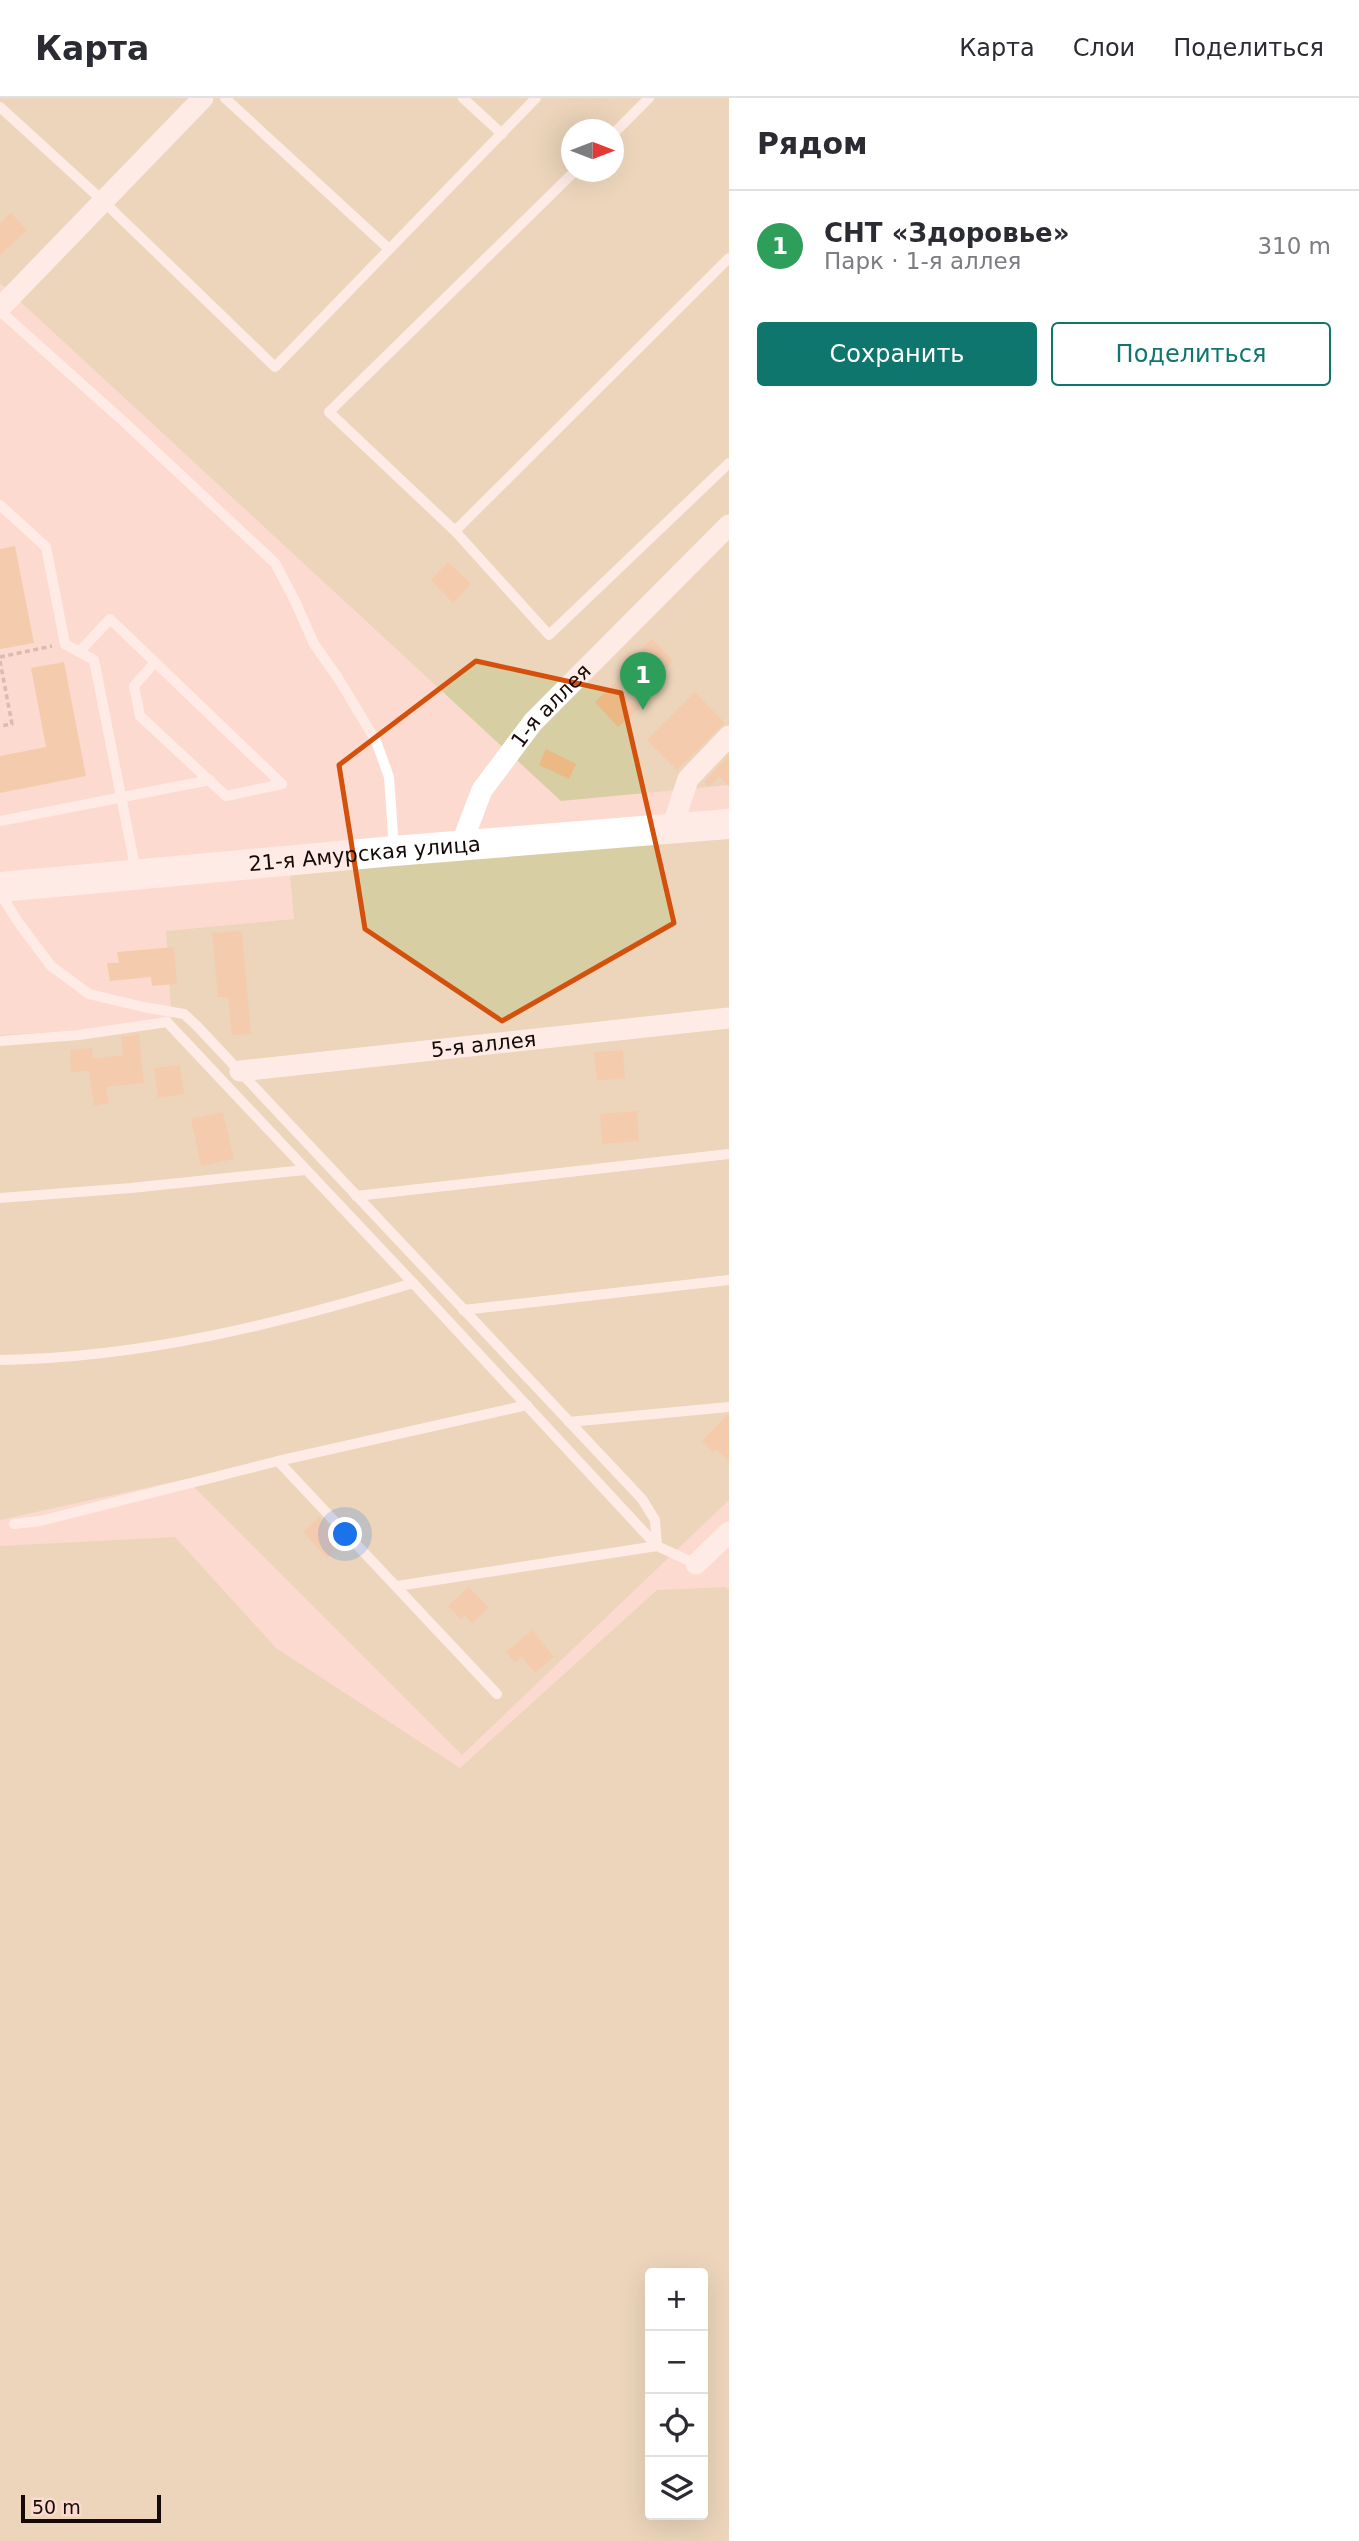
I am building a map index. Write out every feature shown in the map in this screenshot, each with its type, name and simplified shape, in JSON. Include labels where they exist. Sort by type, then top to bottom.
[{"type":"main road","name":"21-я Амурская улица","points":[[0,887],[461,845],[729,824]]},
{"type":"street","points":[[0,309],[203,98]]},
{"type":"street","name":"1-я аллея","points":[[461,845],[482,790],[533,722],[729,525]]},
{"type":"street","points":[[672,828],[688,779],[729,736]]},
{"type":"street","name":"5-я аллея","points":[[240,1072],[729,1018]]},
{"type":"street","points":[[696,1564],[729,1532]]},
{"type":"lane","points":[[225,98],[390,249]]},
{"type":"lane","points":[[463,98],[502,134]]},
{"type":"lane","points":[[0,107],[103,201],[275,367],[536,98]]},
{"type":"lane","points":[[624,123],[649,98]]},
{"type":"lane","points":[[564,182],[329,412],[455,531],[549,635],[729,463]]},
{"type":"lane","points":[[455,531],[729,258]]},
{"type":"lane","points":[[0,309],[275,563],[314,644],[376,741],[389,777],[394,851]]},
{"type":"lane","points":[[0,505],[5,515],[46,547],[65,644],[94,660],[136,874]]},
{"type":"lane","points":[[79,652],[110,619],[155,662],[282,784],[226,796],[140,716],[134,686],[155,662]]},
{"type":"lane","points":[[0,821],[210,780]]},
{"type":"lane","points":[[0,893],[51,966],[89,994],[184,1014],[650,1510],[655,1520],[657,1546]]},
{"type":"lane","points":[[0,1041],[79,1035],[167,1022],[657,1546],[696,1564]]},
{"type":"lane","points":[[356,1196],[729,1154]]},
{"type":"lane","points":[[0,1198],[305,1170]]},
{"type":"lane","points":[[463,1310],[729,1280]]},
{"type":"lane","points":[[0,1360],[30,1360],[150,1348],[313,1313],[412,1283]]},
{"type":"lane","points":[[14,1524],[40,1521],[278,1461],[527,1405]]},
{"type":"lane","points":[[569,1422],[729,1407]]},
{"type":"lane","points":[[278,1461],[497,1694]]},
{"type":"lane","points":[[397,1586],[657,1546]]},
{"type":"path","points":[[0,726],[12,724],[0,659],[65,644]]},
{"type":"highlighted area","points":[[476,661],[621,693],[674,923],[502,1021],[365,929],[339,765]]},
{"type":"shaded area","points":[[0,98],[729,98],[729,785],[561,801],[0,283]]},
{"type":"shaded area","points":[[729,834],[729,1500],[462,1755],[186,1479],[0,1520],[0,1035],[172,1025],[166,931],[294,919],[290,875]]},
{"type":"shaded area","points":[[175,1537],[276,1648],[460,1768],[657,1590],[726,1587],[729,1590],[729,2541],[0,2541],[0,1546]]},
{"type":"building","points":[[11,213],[27,230],[0,255],[0,223]]},
{"type":"building","points":[[15,546],[34,643],[0,649],[0,549]]},
{"type":"building","points":[[448,562],[471,584],[453,603],[431,580]]},
{"type":"building","points":[[652,639],[673,661],[656,678],[635,656]]},
{"type":"building","points":[[64,662],[86,776],[0,793],[0,756],[46,747],[31,668]]},
{"type":"building","points":[[615,683],[638,709],[618,727],[595,702]]},
{"type":"building","points":[[695,692],[725,723],[677,770],[647,740]]},
{"type":"building","points":[[546,749],[576,764],[569,779],[539,765]]},
{"type":"building","points":[[729,755],[729,786],[719,777],[709,787],[704,782]]},
{"type":"building","points":[[242,931],[251,1034],[232,1035],[228,997],[218,997],[212,933]]},
{"type":"building","points":[[174,947],[177,984],[152,986],[151,977],[110,981],[107,963],[119,963],[117,952]]},
{"type":"building","points":[[139,1034],[144,1083],[106,1087],[109,1103],[94,1106],[89,1071],[71,1072],[70,1050],[92,1048],[93,1059],[123,1055],[121,1037]]},
{"type":"building","points":[[623,1050],[625,1078],[597,1081],[594,1052]]},
{"type":"building","points":[[180,1065],[184,1094],[158,1098],[154,1068]]},
{"type":"building","points":[[637,1111],[639,1141],[602,1144],[600,1114]]},
{"type":"building","points":[[223,1112],[234,1159],[201,1166],[191,1119]]},
{"type":"building","points":[[727,1415],[729,1461],[716,1449],[713,1452],[702,1441]]},
{"type":"building","points":[[319,1517],[344,1543],[327,1558],[303,1532]]},
{"type":"building","points":[[469,1587],[489,1608],[472,1623],[465,1615],[461,1619],[448,1606]]},
{"type":"building","points":[[532,1630],[554,1657],[535,1673],[522,1657],[515,1663],[506,1652]]},
{"type":"place","name":"СНТ «Здоровье»","points":[[643,710]]}]
